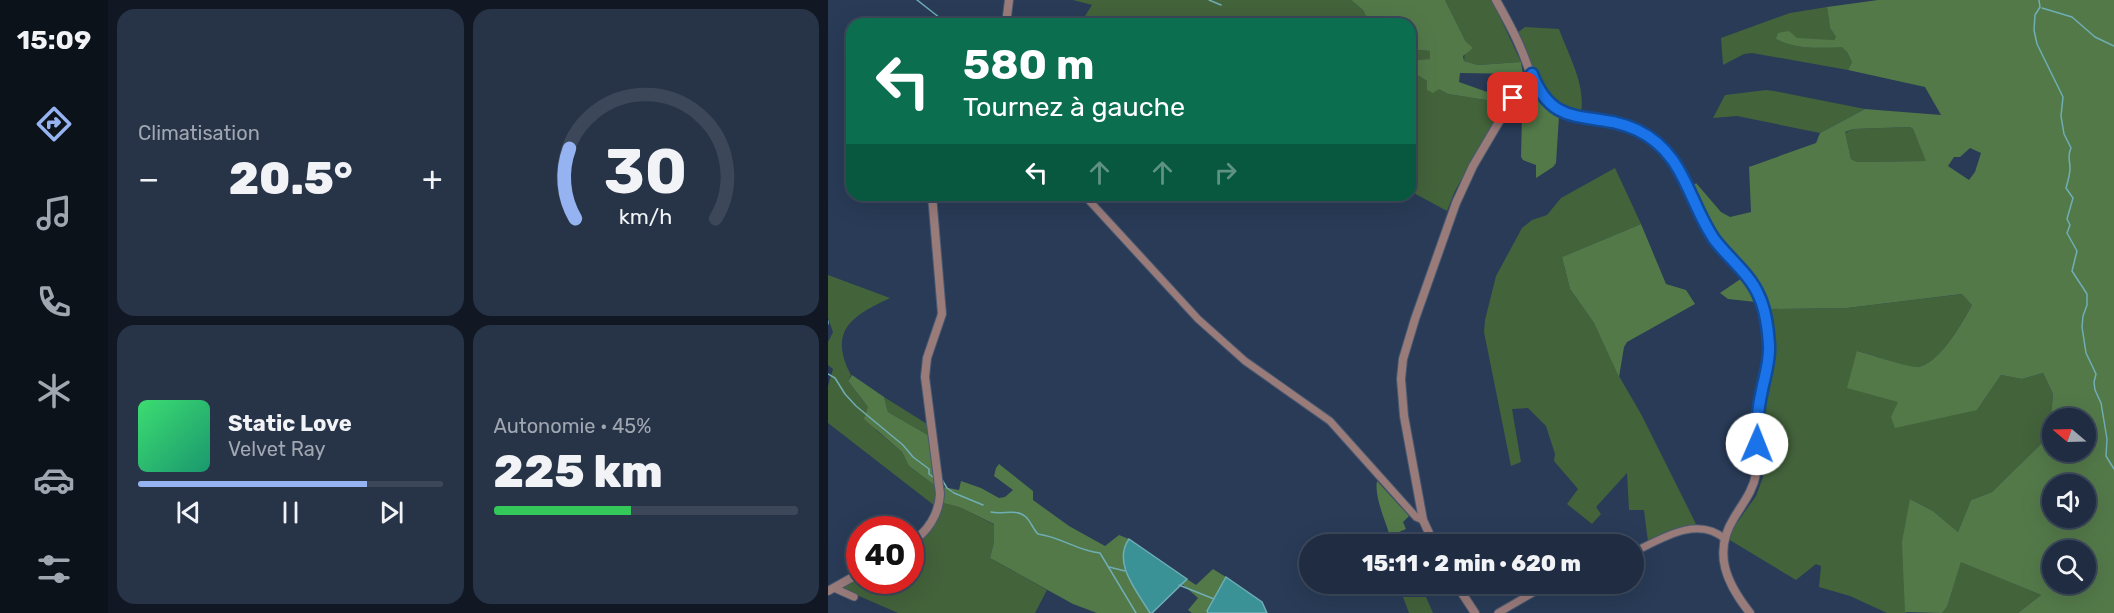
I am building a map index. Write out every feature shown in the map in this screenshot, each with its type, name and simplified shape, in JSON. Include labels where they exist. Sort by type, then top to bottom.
[{"type":"street","points":[[1007,18],[1009,0]]},
{"type":"street","points":[[1496,0],[1513,31],[1540,94],[1554,108],[1569,114],[1623,124],[1646,134],[1662,146],[1680,169],[1703,220],[1715,239],[1751,282],[1760,297],[1766,318],[1769,346],[1768,367],[1758,410],[1756,474],[1751,490],[1733,519],[1725,540],[1723,554],[1727,576],[1736,596],[1750,613]]},
{"type":"street","points":[[1429,534],[1423,520],[1402,401],[1401,379],[1405,351],[1444,233],[1464,184],[1520,87],[1532,74]]},
{"type":"street","points":[[924,530],[940,503],[939,478],[931,437],[925,377],[927,358],[942,314],[933,201]]},
{"type":"street","points":[[1090,201],[1198,319],[1245,362],[1324,415],[1416,517],[1423,520]]},
{"type":"street","points":[[1644,547],[1666,536],[1693,529],[1711,531],[1725,540]]},
{"type":"street","points":[[831,590],[846,581]]},
{"type":"street","points":[[831,590],[854,597]]},
{"type":"street","points":[[1463,594],[1475,613]]},
{"type":"street","points":[[1498,613],[1531,594]]},
{"type":"shaded area","points":[[1073,0],[1351,0],[1363,10],[1367,18],[1084,18],[1092,5]]},
{"type":"shaded area","points":[[1351,0],[1445,0],[1466,42],[1473,48],[1463,56],[1464,61],[1478,65],[1521,62],[1523,74],[1460,73],[1459,82],[1507,99],[1505,103],[1448,94],[1439,89],[1433,93],[1427,90],[1427,81],[1416,74],[1416,60],[1430,59],[1430,51],[1416,50],[1416,18],[1367,18],[1363,10]]},
{"type":"shaded area","points":[[1445,0],[1492,0],[1521,62],[1478,65],[1464,61],[1466,42]]},
{"type":"shaded area","points":[[1878,0],[2114,0],[2114,613],[2018,613],[2041,595],[1961,562],[1947,607],[1942,613],[1905,612],[1902,542],[1910,499],[1933,511],[1958,532],[1971,500],[1992,492],[2042,443],[2042,462],[2096,462],[2096,408],[2052,408],[2053,394],[2043,373],[2022,379],[2001,375],[1977,410],[1895,428],[1891,417],[1898,402],[1847,388],[1857,351],[1917,367],[1925,364],[1949,342],[1972,305],[1962,294],[1847,308],[1770,309],[1761,290],[1719,240],[1707,220],[1694,193],[1693,186],[1696,183],[1721,212],[1730,217],[1751,212],[1749,167],[1816,143],[1820,133],[1865,109],[1941,115],[1925,87],[1848,70],[1852,62],[1842,47],[1800,47],[1776,39],[1778,33],[1789,31],[1797,38],[1834,40],[1836,37],[1830,28],[1827,7]],"holes":[[[1910,127],[1913,129],[1926,161],[1857,162],[1851,159],[1845,132],[1853,129]],[[1970,148],[1981,153],[1975,172],[1969,180],[1948,166],[1954,157],[1960,157]]]},
{"type":"shaded area","points":[[1827,7],[1830,28],[1836,37],[1834,40],[1776,39],[1800,47],[1842,46],[1852,62],[1848,70],[1752,53],[1744,54],[1723,65],[1721,38],[1790,13]]},
{"type":"shaded area","points":[[1525,27],[1559,29],[1579,80],[1581,112],[1561,107],[1544,94],[1517,33]]},
{"type":"shaded area","points":[[1416,50],[1430,51],[1431,59],[1416,60]]},
{"type":"shaded area","points":[[1416,74],[1448,94],[1505,103],[1455,191],[1447,211],[1416,194]]},
{"type":"shaded area","points":[[1528,84],[1541,103],[1559,116],[1556,163],[1536,178],[1536,165],[1521,157],[1520,94]]},
{"type":"shaded area","points":[[1766,90],[1865,109],[1820,133],[1737,116],[1713,118],[1725,95]]},
{"type":"shaded area","points":[[1910,127],[1927,161],[1857,162],[1851,159],[1845,133],[1853,129]]},
{"type":"shaded area","points":[[1615,168],[1641,224],[1562,257],[1570,289],[1594,323],[1696,525],[1676,529],[1648,542],[1644,510],[1629,510],[1627,473],[1596,507],[1601,514],[1592,524],[1567,504],[1578,489],[1554,461],[1555,454],[1546,426],[1528,408],[1512,409],[1521,462],[1511,466],[1484,332],[1496,276],[1522,228],[1532,220],[1547,215],[1561,198]]},
{"type":"shaded area","points":[[1641,224],[1666,284],[1686,290],[1695,304],[1627,342],[1624,347],[1619,377],[1594,323],[1570,289],[1562,257]]},
{"type":"shaded area","points":[[828,275],[890,298],[865,311],[848,326],[843,336],[842,347],[851,375],[848,381],[868,407],[876,430],[902,452],[909,466],[937,487],[935,506],[828,423],[828,386],[833,369],[828,365],[828,342],[833,332],[828,318]]},
{"type":"shaded area","points":[[1742,278],[1756,302],[1728,299],[1720,293]]},
{"type":"shaded area","points":[[1963,294],[1972,305],[1949,342],[1925,364],[1917,367],[1905,365],[1857,351],[1977,410],[2001,375],[2022,379],[2043,373],[2053,394],[2052,408],[2042,408],[2042,443],[1992,492],[1971,500],[1958,532],[1933,511],[1910,499],[1905,612],[1908,613],[1887,613],[1850,596],[1819,587],[1821,566],[1816,564],[1796,580],[1728,539],[1756,496],[1763,477],[1764,416],[1775,359],[1770,309],[1847,308]]},
{"type":"shaded area","points":[[852,375],[884,397],[888,412],[928,435],[937,487],[909,466],[902,452],[864,419],[868,407],[848,381]]},
{"type":"shaded area","points":[[884,397],[927,424],[928,435],[888,412]]},
{"type":"shaded area","points":[[999,464],[1033,491],[1033,500],[1069,526],[1105,546],[1119,535],[1129,539],[1124,548],[1125,567],[1128,577],[1150,613],[1097,613],[1073,604],[990,558],[994,542],[994,524],[959,507],[943,503],[943,487],[959,490],[961,481],[999,498],[1005,497],[1013,490],[994,476]]},
{"type":"shaded area","points":[[1377,481],[1409,516],[1403,522],[1406,529],[1389,534],[1378,501]]},
{"type":"shaded area","points":[[943,503],[959,507],[995,525],[990,558],[1047,590],[1035,613],[898,613],[854,594],[924,594],[924,536],[930,530]]},
{"type":"shaded area","points":[[1129,539],[1187,579],[1152,613],[1128,577],[1123,558],[1124,548]]},
{"type":"shaded area","points":[[1961,561],[2041,595],[2018,613],[1942,613],[1947,607]]},
{"type":"shaded area","points":[[1213,569],[1226,577],[1208,613],[1192,613],[1188,610],[1198,598],[1182,584],[1187,579],[1196,585]]},
{"type":"shaded area","points":[[1226,577],[1262,602],[1267,613],[1208,613]]},
{"type":"shaded area","points":[[1403,597],[1426,597],[1433,613],[1409,613]]},
{"type":"waterway","points":[[917,0],[940,18]]},
{"type":"waterway","points":[[1209,0],[1221,5]]},
{"type":"waterway","points":[[2039,0],[2040,7],[2035,15],[2034,30],[2037,44],[2063,97],[2061,116],[2064,134],[2071,148],[2070,173],[2066,188],[2073,198],[2067,219],[2070,225],[2067,233],[2077,251],[2072,271],[2087,294],[2082,327],[2086,353],[2096,374],[2095,390],[2101,403],[2107,439],[2106,456],[2114,469]]},
{"type":"waterway","points":[[2042,8],[2072,17],[2095,37],[2114,46]]},
{"type":"waterway","points":[[828,374],[835,378],[856,406],[903,445],[913,457],[929,469],[929,474],[933,477]]},
{"type":"waterway","points":[[941,478],[947,488],[954,493],[983,505]]},
{"type":"waterway","points":[[991,512],[1022,514],[1038,534],[1084,550],[1100,553],[1136,613]]},
{"type":"waterway","points":[[1109,567],[1125,571]]},
{"type":"waterway","points":[[1179,585],[1214,599]]},
{"type":"route","points":[[1513,98],[1532,74],[1540,94],[1554,108],[1569,114],[1614,121],[1633,128],[1652,138],[1672,156],[1708,229],[1751,282],[1762,303],[1769,346],[1768,367],[1758,410],[1757,444]]}]
